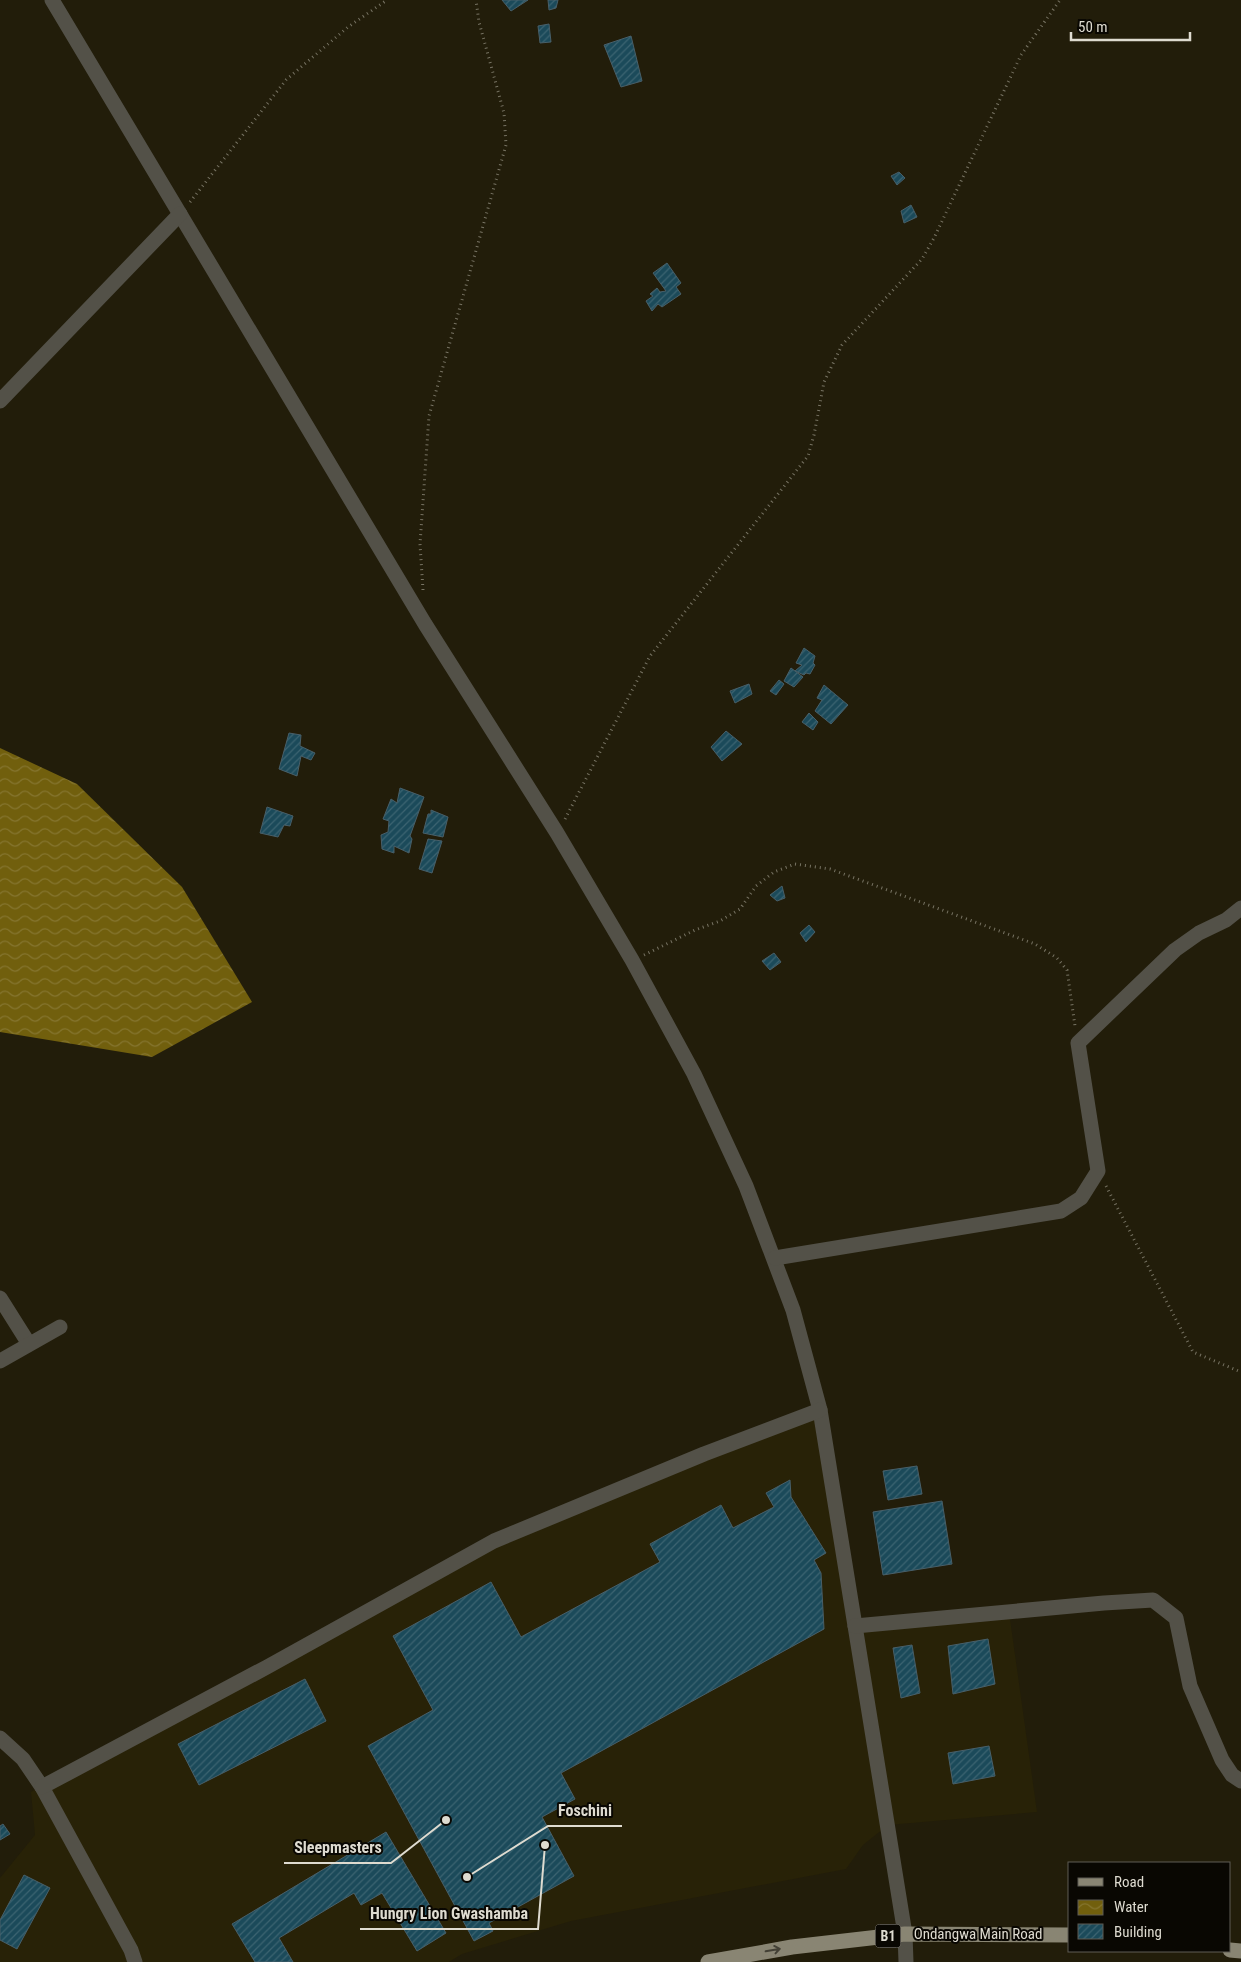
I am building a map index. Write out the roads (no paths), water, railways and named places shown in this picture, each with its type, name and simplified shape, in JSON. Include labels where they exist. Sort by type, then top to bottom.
[{"type":"main road","name":"Ondangwa Main Road","points":[[708,1962],[792,1947],[905,1934],[1068,1935]]},
{"type":"street","points":[[52,0],[426,624],[557,833],[632,960],[694,1074],[746,1186],[775,1258],[793,1310],[820,1410],[905,1934],[906,1962]]},
{"type":"street","points":[[0,401],[180,214]]},
{"type":"street","points":[[775,1258],[1061,1211],[1081,1198],[1098,1170],[1078,1043],[1174,950],[1199,933],[1226,920],[1241,908]]},
{"type":"street","points":[[0,1298],[29,1344]]},
{"type":"street","points":[[0,1361],[60,1327]]},
{"type":"street","points":[[42,1787],[276,1663],[494,1541],[704,1454],[820,1410]]},
{"type":"street","points":[[855,1626],[1153,1600],[1176,1618],[1190,1686],[1222,1760],[1232,1775],[1241,1782]]},
{"type":"street","points":[[0,1738],[23,1759],[42,1787],[135,1962]]},
{"type":"water","points":[[0,748],[77,784],[182,887],[252,1002],[152,1057],[0,1032]]},
{"type":"place","name":"Sleepmasters","points":[[446,1820]]},
{"type":"place","name":"Hungry Lion Gwashamba","points":[[545,1845]]},
{"type":"place","name":"Foschini","points":[[467,1877]]}]
